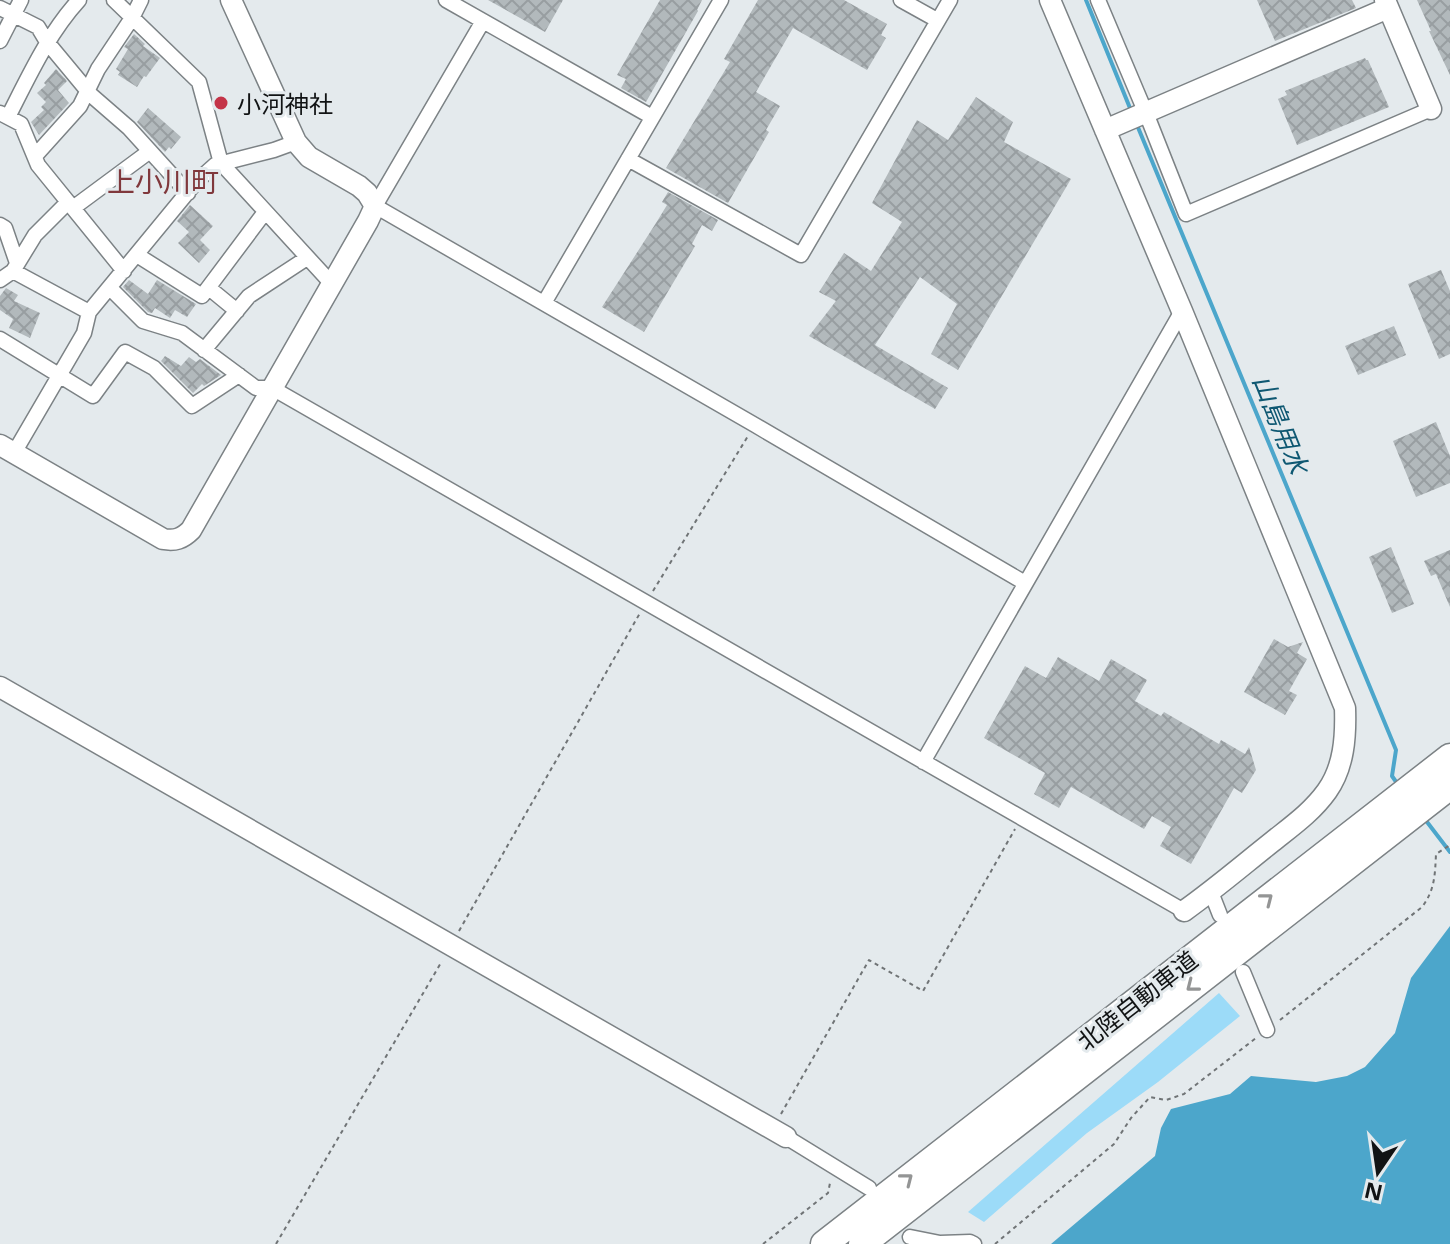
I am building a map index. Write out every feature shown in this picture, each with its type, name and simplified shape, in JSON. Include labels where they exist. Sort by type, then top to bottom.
[{"type":"highway","name":"北陸自動車道","points":[[824,1244],[1434,788],[1450,757]]},
{"type":"highway","name":"北陸自動車道","points":[[862,1244],[1402,809]]},
{"type":"street","points":[[0,41],[7,11],[21,0]]},
{"type":"street","points":[[79,0],[63,17],[4,115],[21,124],[38,165],[124,271]]},
{"type":"street","points":[[114,0],[199,82],[221,163],[332,284]]},
{"type":"street","points":[[35,156],[80,106],[98,69],[141,0]]},
{"type":"street","points":[[231,0],[296,142],[309,157],[359,186],[375,206],[1025,583]]},
{"type":"street","points":[[446,0],[652,117]]},
{"type":"street","points":[[544,303],[721,0]]},
{"type":"street","points":[[901,0],[937,20]]},
{"type":"street","points":[[628,159],[801,255],[950,0]]},
{"type":"street","points":[[110,288],[143,321],[182,333],[256,388],[272,388],[1184,911],[1305,816],[1327,791],[1342,757],[1346,734],[1345,708],[1050,0]]},
{"type":"street","points":[[1098,0],[1146,113],[1186,214],[1431,109],[1387,4],[1146,113],[1105,130]]},
{"type":"street","points":[[7,11],[38,27],[87,92],[129,128],[188,193]]},
{"type":"street","points":[[296,142],[215,165],[196,182],[89,312],[84,333],[59,375],[7,449],[163,539],[178,539],[191,530],[483,21]]},
{"type":"street","points":[[0,280],[15,267],[35,235],[71,205],[150,151]]},
{"type":"street","points":[[137,255],[202,296],[265,212]]},
{"type":"street","points":[[0,225],[5,228],[15,267],[89,312]]},
{"type":"street","points":[[204,350],[249,296],[307,258]]},
{"type":"street","points":[[209,288],[237,311]]},
{"type":"street","points":[[923,762],[1182,311]]},
{"type":"street","points":[[0,339],[93,396],[125,352],[154,368],[192,406],[239,375]]},
{"type":"street","points":[[0,687],[779,1132],[869,1188]]},
{"type":"street","points":[[1211,892],[1220,915]]},
{"type":"street","points":[[1243,972],[1267,1030]]},
{"type":"street","points":[[910,1237],[940,1243],[974,1244]]},
{"type":"path","points":[[276,1244],[646,603],[755,425]]},
{"type":"path","points":[[779,1132],[869,960],[923,991],[1021,817]]},
{"type":"path","points":[[995,1244],[1114,1144],[1150,1097],[1166,1100],[1184,1094],[1422,907],[1435,883],[1436,854],[1450,845]]},
{"type":"path","points":[[763,1244],[828,1193],[830,1183],[822,1159]]},
{"type":"shaded area","points":[[1450,926],[1450,1244],[1051,1244],[1155,1156],[1161,1128],[1171,1109],[1230,1094],[1251,1076],[1316,1082],[1347,1076],[1365,1067],[1395,1033],[1411,978]]},
{"type":"shaded area","points":[[1219,993],[1240,1016],[1158,1082],[1087,1133],[984,1222],[968,1212]]},
{"type":"building","points":[[488,0],[563,0],[545,32]]},
{"type":"building","points":[[660,0],[702,0],[646,102],[621,88],[626,79],[617,75]]},
{"type":"building","points":[[758,0],[844,0],[887,24],[881,35],[886,38],[867,70],[793,28],[756,92],[780,106],[766,130],[769,132],[728,203],[666,168],[730,62],[724,59]]},
{"type":"building","points":[[1257,0],[1352,0],[1356,8],[1275,41]]},
{"type":"building","points":[[1417,0],[1450,0],[1450,75],[1429,31]]},
{"type":"building","points":[[134,34],[145,44],[143,46],[160,58],[137,87],[118,75],[120,72],[116,69],[128,49],[124,47]]},
{"type":"building","points":[[1365,58],[1389,107],[1297,145],[1278,99],[1287,95],[1285,91]]},
{"type":"building","points":[[56,69],[67,81],[58,90],[69,103],[39,135],[31,122],[44,110],[41,107],[46,102],[37,93]]},
{"type":"building","points":[[976,97],[1013,122],[1004,142],[1071,179],[958,370],[931,354],[957,304],[920,277],[875,345],[948,388],[935,409],[809,336],[836,301],[819,292],[844,253],[871,271],[902,222],[872,203],[917,120],[948,140]]},
{"type":"building","points":[[148,108],[181,137],[165,152],[137,122]]},
{"type":"building","points":[[668,192],[718,220],[712,231],[702,225],[692,244],[695,246],[644,332],[602,307],[667,205],[662,202]]},
{"type":"building","points":[[190,205],[213,226],[200,240],[210,250],[199,263],[178,243],[189,232],[177,221]]},
{"type":"building","points":[[1441,270],[1450,291],[1450,354],[1439,359],[1408,284]]},
{"type":"building","points":[[129,280],[148,294],[157,280],[196,304],[187,317],[175,310],[170,318],[155,308],[152,313],[148,312],[123,287]]},
{"type":"building","points":[[6,288],[18,295],[14,301],[40,313],[30,338],[9,328],[13,319],[0,310],[0,296]]},
{"type":"building","points":[[1394,326],[1406,355],[1358,375],[1345,346]]},
{"type":"building","points":[[165,356],[181,366],[189,357],[196,362],[200,359],[221,375],[204,386],[202,384],[193,393],[161,361]]},
{"type":"building","points":[[1436,422],[1450,456],[1450,483],[1416,497],[1393,441]]},
{"type":"building","points":[[1391,547],[1414,604],[1392,613],[1369,557]]},
{"type":"building","points":[[1450,550],[1450,607],[1436,574],[1431,576],[1424,561]]},
{"type":"building","points":[[1274,639],[1288,647],[1303,642],[1297,653],[1307,659],[1289,691],[1297,695],[1285,715],[1244,692]]},
{"type":"building","points":[[1058,657],[1099,681],[1111,659],[1147,680],[1135,701],[1161,716],[1164,712],[1219,744],[1221,740],[1245,754],[1249,747],[1256,770],[1242,793],[1234,788],[1191,864],[1160,846],[1171,827],[1152,816],[1144,829],[1071,787],[1059,808],[1034,794],[1045,773],[984,738],[1025,666],[1046,678]]},
{"type":"waterway","name":"山島用水","points":[[1086,0],[1132,113]]},
{"type":"waterway","name":"山島用水","points":[[1137,125],[1396,750],[1392,776],[1399,786]]},
{"type":"waterway","name":"山島用水","points":[[1424,818],[1450,852]]},
{"type":"place","name":"小河神社","points":[[221,103]]},
{"type":"district","name":"上小川町","points":[[163,181]]}]
